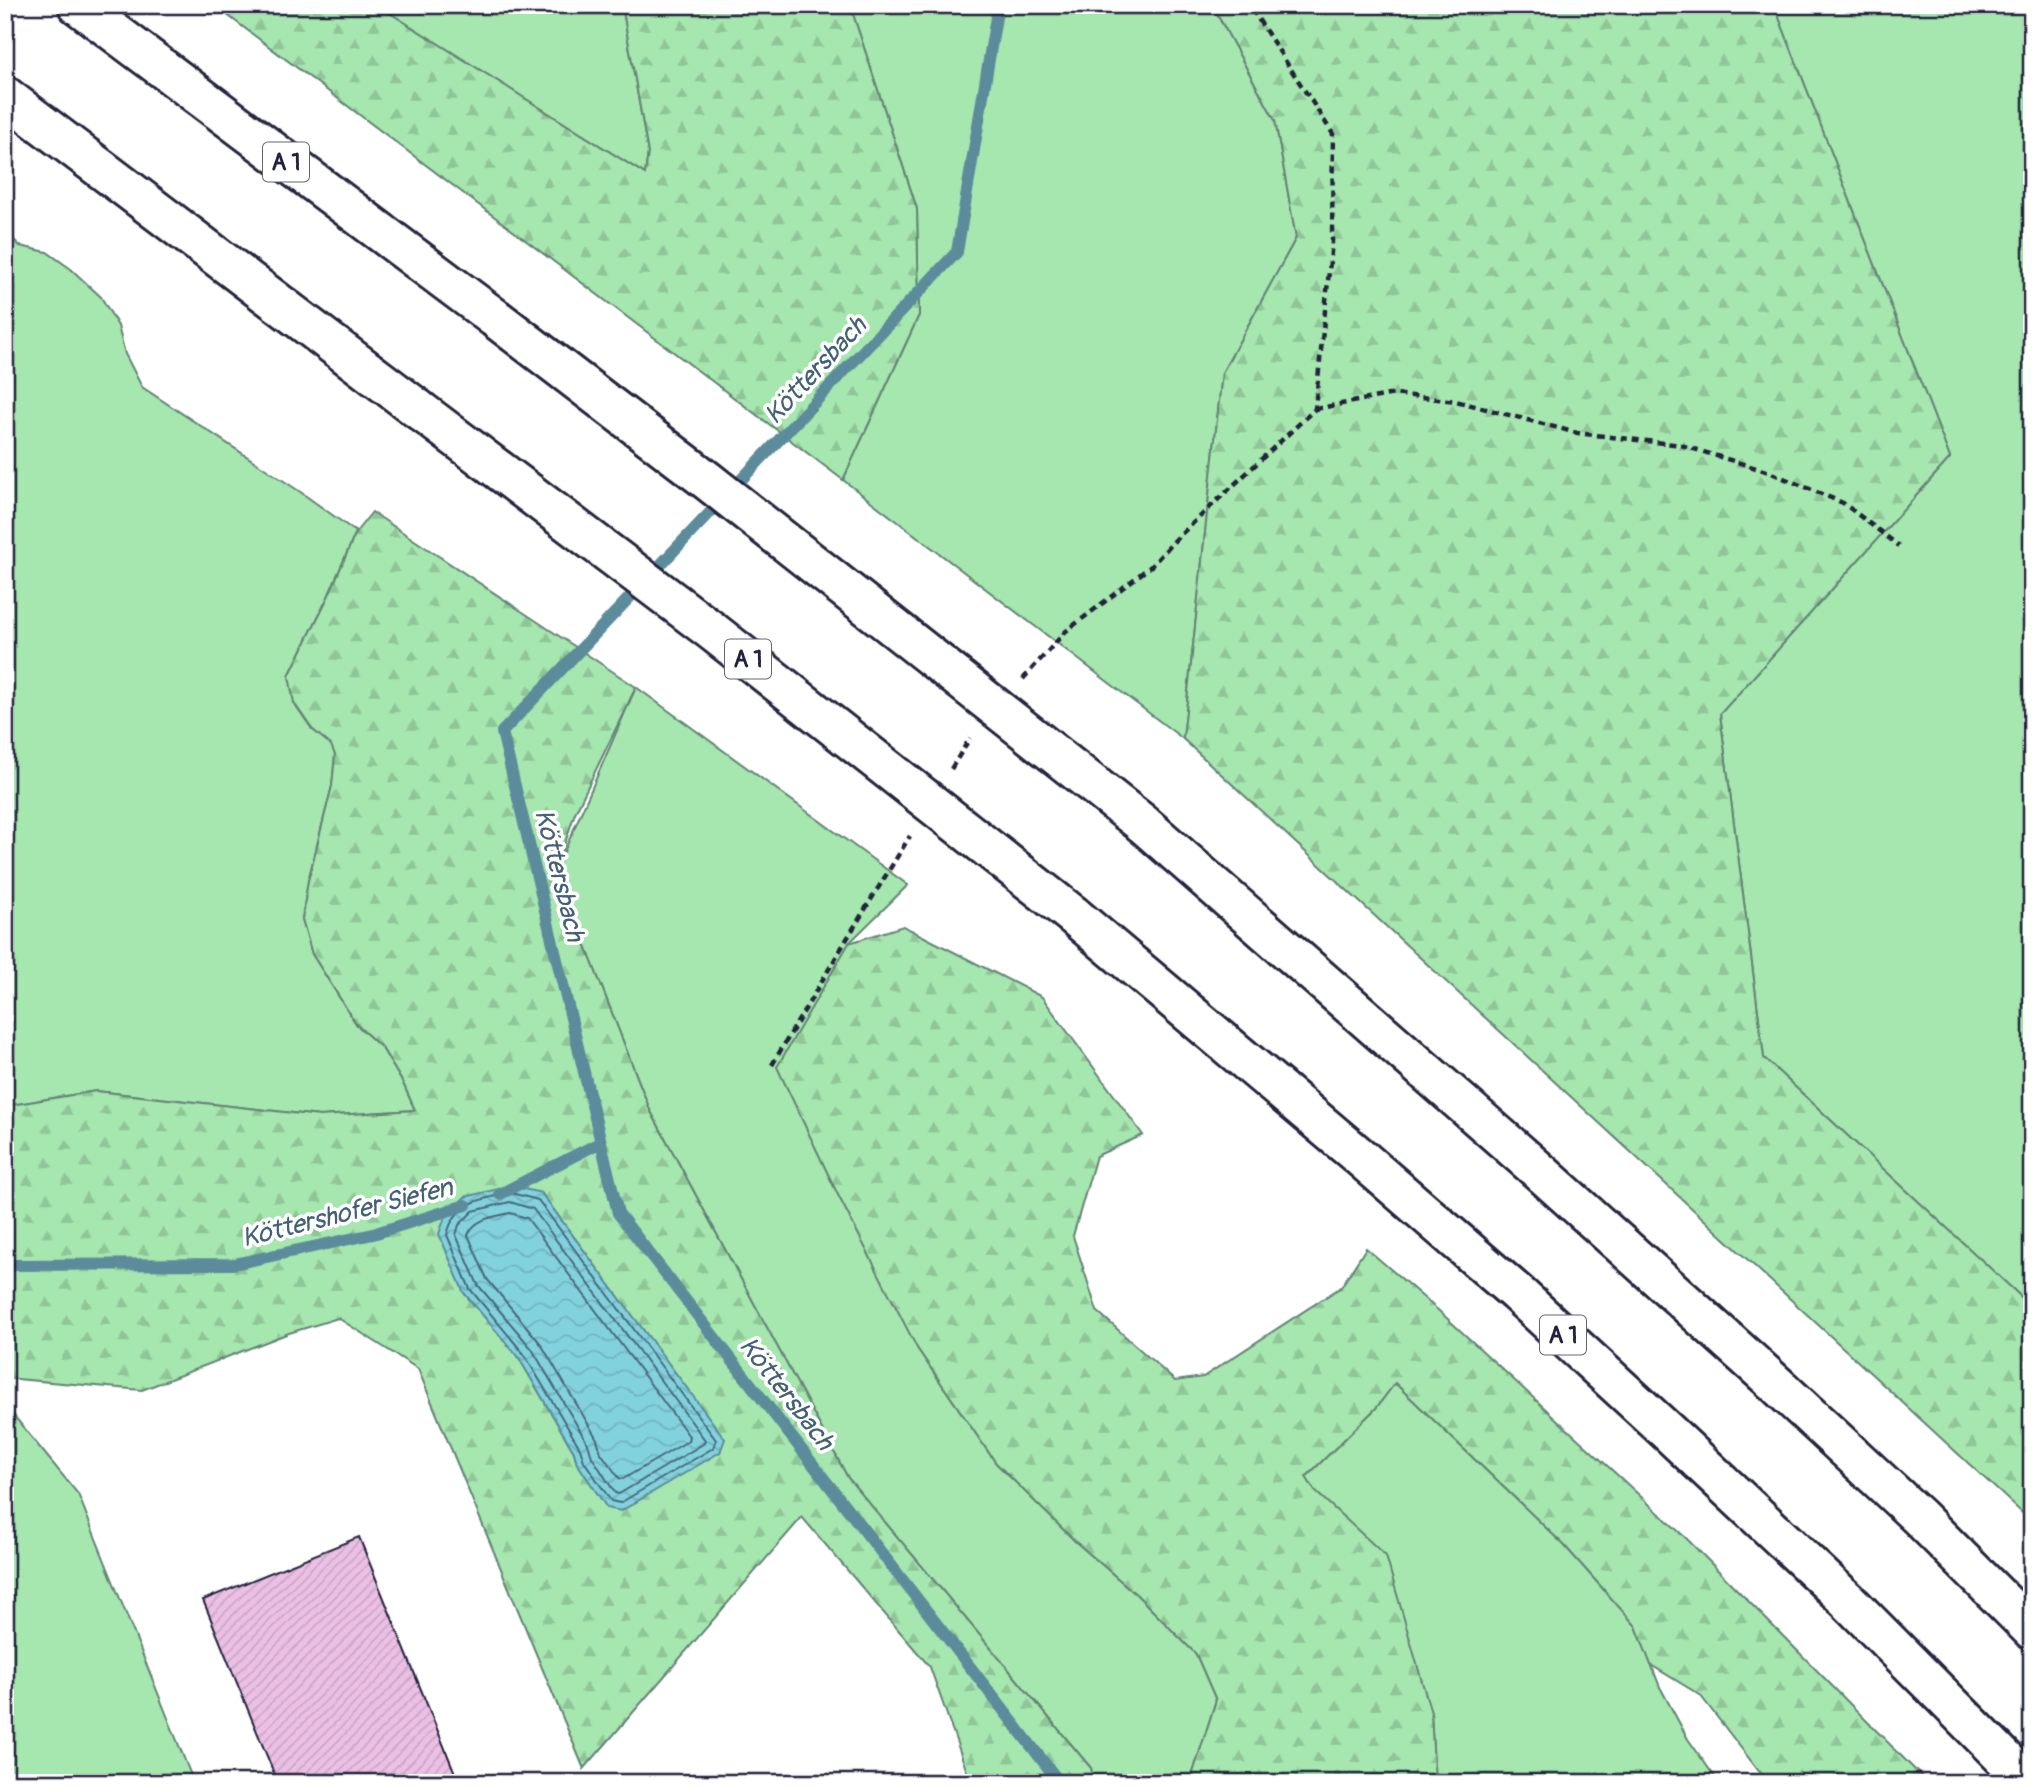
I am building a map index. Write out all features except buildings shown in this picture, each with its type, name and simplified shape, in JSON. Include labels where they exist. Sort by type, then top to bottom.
[{"type":"highway","name":"A 1","points":[[78,5],[719,489],[1142,823],[1547,1178],[1767,1376],[1920,1517],[2032,1630]]},
{"type":"highway","name":"A 1","points":[[5,96],[712,631],[1073,915],[1517,1293],[1847,1600],[2029,1783]]},
{"type":"path","points":[[1249,5],[1333,134],[1332,242],[1315,409]]},
{"type":"path","points":[[1021,681],[1065,632],[1151,566],[1315,409],[1394,394],[1456,401],[1577,433],[1681,445],[1769,472],[1843,503],[1899,545]]},
{"type":"path","points":[[947,775],[976,731]]},
{"type":"path","points":[[772,1065],[913,830]]},
{"type":"green space","points":[[214,5],[377,5],[645,174],[648,153],[622,5],[850,5],[917,209],[919,315],[843,480]]},
{"type":"green space","points":[[377,5],[622,5],[648,153],[645,174]]},
{"type":"green space","points":[[850,5],[1212,5],[1275,120],[1296,238],[1222,373],[1183,739],[843,480],[919,315],[917,209]]},
{"type":"green space","points":[[1212,5],[1774,5],[1950,458],[1720,714],[1764,1058],[2032,1307],[2032,1522],[1183,739],[1222,373],[1296,238],[1275,120]]},
{"type":"green space","points":[[1774,5],[2032,5],[2032,1307],[1764,1058],[1720,714],[1950,458]]},
{"type":"green space","points":[[5,231],[20,246],[47,252],[71,269],[101,297],[118,326],[125,354],[142,387],[356,532],[289,676],[312,729],[332,745],[335,755],[332,786],[308,881],[302,919],[312,954],[357,1025],[382,1048],[415,1110],[320,1116],[96,1091],[5,1106]]},
{"type":"green space","points":[[372,512],[636,687],[575,813],[556,870],[650,1110],[848,1478],[1091,1768],[1094,1783],[971,1783],[930,1667],[802,1517],[584,1769],[418,1369],[338,1318],[289,1333],[142,1390],[5,1378],[5,1106],[96,1091],[320,1116],[415,1110],[382,1048],[357,1025],[312,954],[302,919],[308,881],[332,786],[335,755],[331,745],[312,729],[294,703],[289,676],[356,532]],"holes":[[[542,1194],[724,1439],[720,1452],[577,1464],[574,1452],[519,1358],[464,1293]]]},
{"type":"green space","points":[[636,687],[908,885],[849,943],[917,1348],[996,1463],[1196,1654],[1216,1700],[1193,1773],[1195,1783],[1094,1783],[1091,1768],[848,1478],[650,1110],[556,870]]},
{"type":"green space","points":[[903,926],[1042,997],[1143,1135],[1096,1156],[1073,1236],[1097,1311],[1175,1381],[1203,1377],[1341,1287],[1366,1248],[1439,1311],[1687,1539],[1928,1783],[1768,1783],[1700,1695],[1651,1665],[1636,1626],[1564,1545],[1395,1383],[1376,1408],[1306,1477],[1315,1491],[1386,1556],[1431,1713],[1435,1783],[1195,1783],[1193,1773],[1216,1700],[1196,1654],[996,1463],[917,1348],[837,1193],[777,1067],[849,943]]},
{"type":"green space","points":[[1395,1383],[1564,1545],[1636,1626],[1660,1687],[1688,1739],[1719,1783],[1435,1783],[1431,1713],[1306,1477],[1376,1408]]},
{"type":"green space","points":[[5,1405],[78,1494],[194,1783],[5,1783]]},
{"type":"water","points":[[511,1186],[541,1193],[725,1439],[720,1452],[621,1511],[607,1508],[577,1463],[574,1452],[519,1358],[464,1293],[439,1234],[445,1217],[465,1197]]},
{"type":"waterway","name":"Köttersbach","points":[[998,5],[957,252],[502,732],[618,1213],[1060,1783]]},
{"type":"waterway","name":"Köttershofer Siefen","points":[[500,1194],[601,1142]]},
{"type":"waterway","name":"Köttershofer Siefen","points":[[5,1265],[234,1264],[373,1234],[466,1205]]}]
